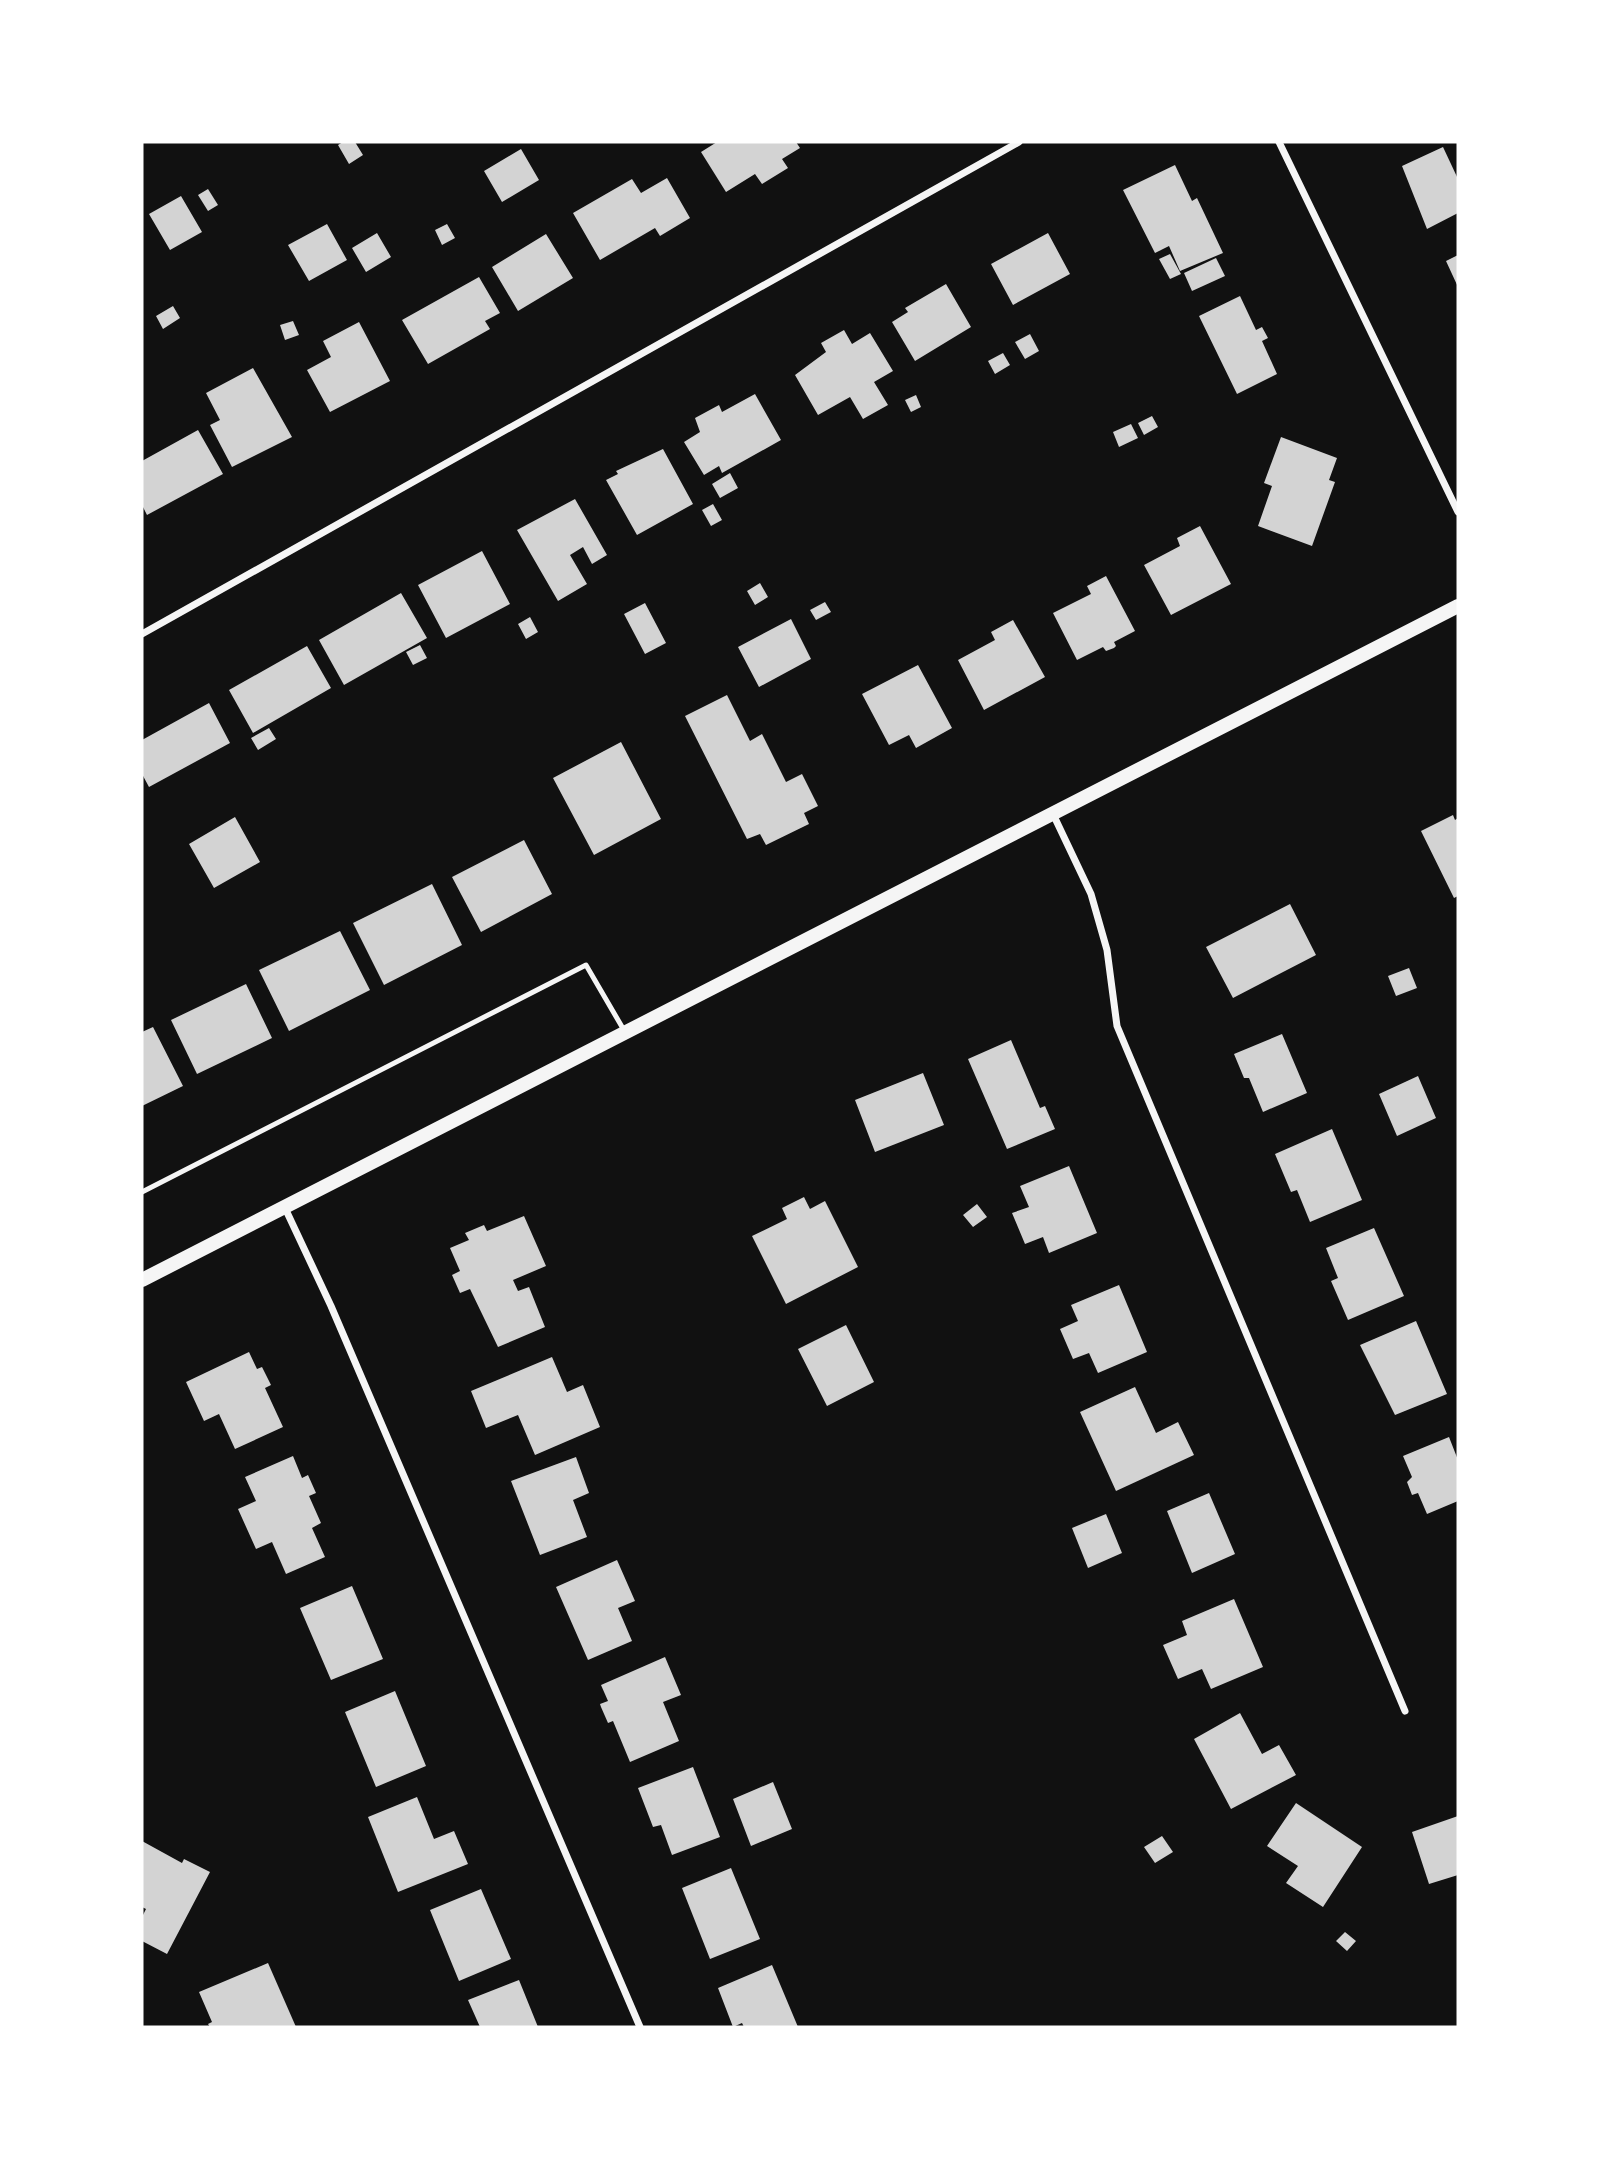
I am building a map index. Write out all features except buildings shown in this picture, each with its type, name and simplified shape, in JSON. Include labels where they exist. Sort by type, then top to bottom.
[{"type":"main road","points":[[142,1280],[1458,606]]},
{"type":"street","points":[[142,634],[1019,142]]},
{"type":"street","points":[[1279,142],[1458,512]]},
{"type":"street","points":[[1053,813],[1091,894],[1107,950],[1117,1026],[1405,1711]]},
{"type":"street","points":[[285,1208],[331,1306],[640,2027]]},
{"type":"lane","points":[[142,1192],[586,965],[625,1032]]}]
